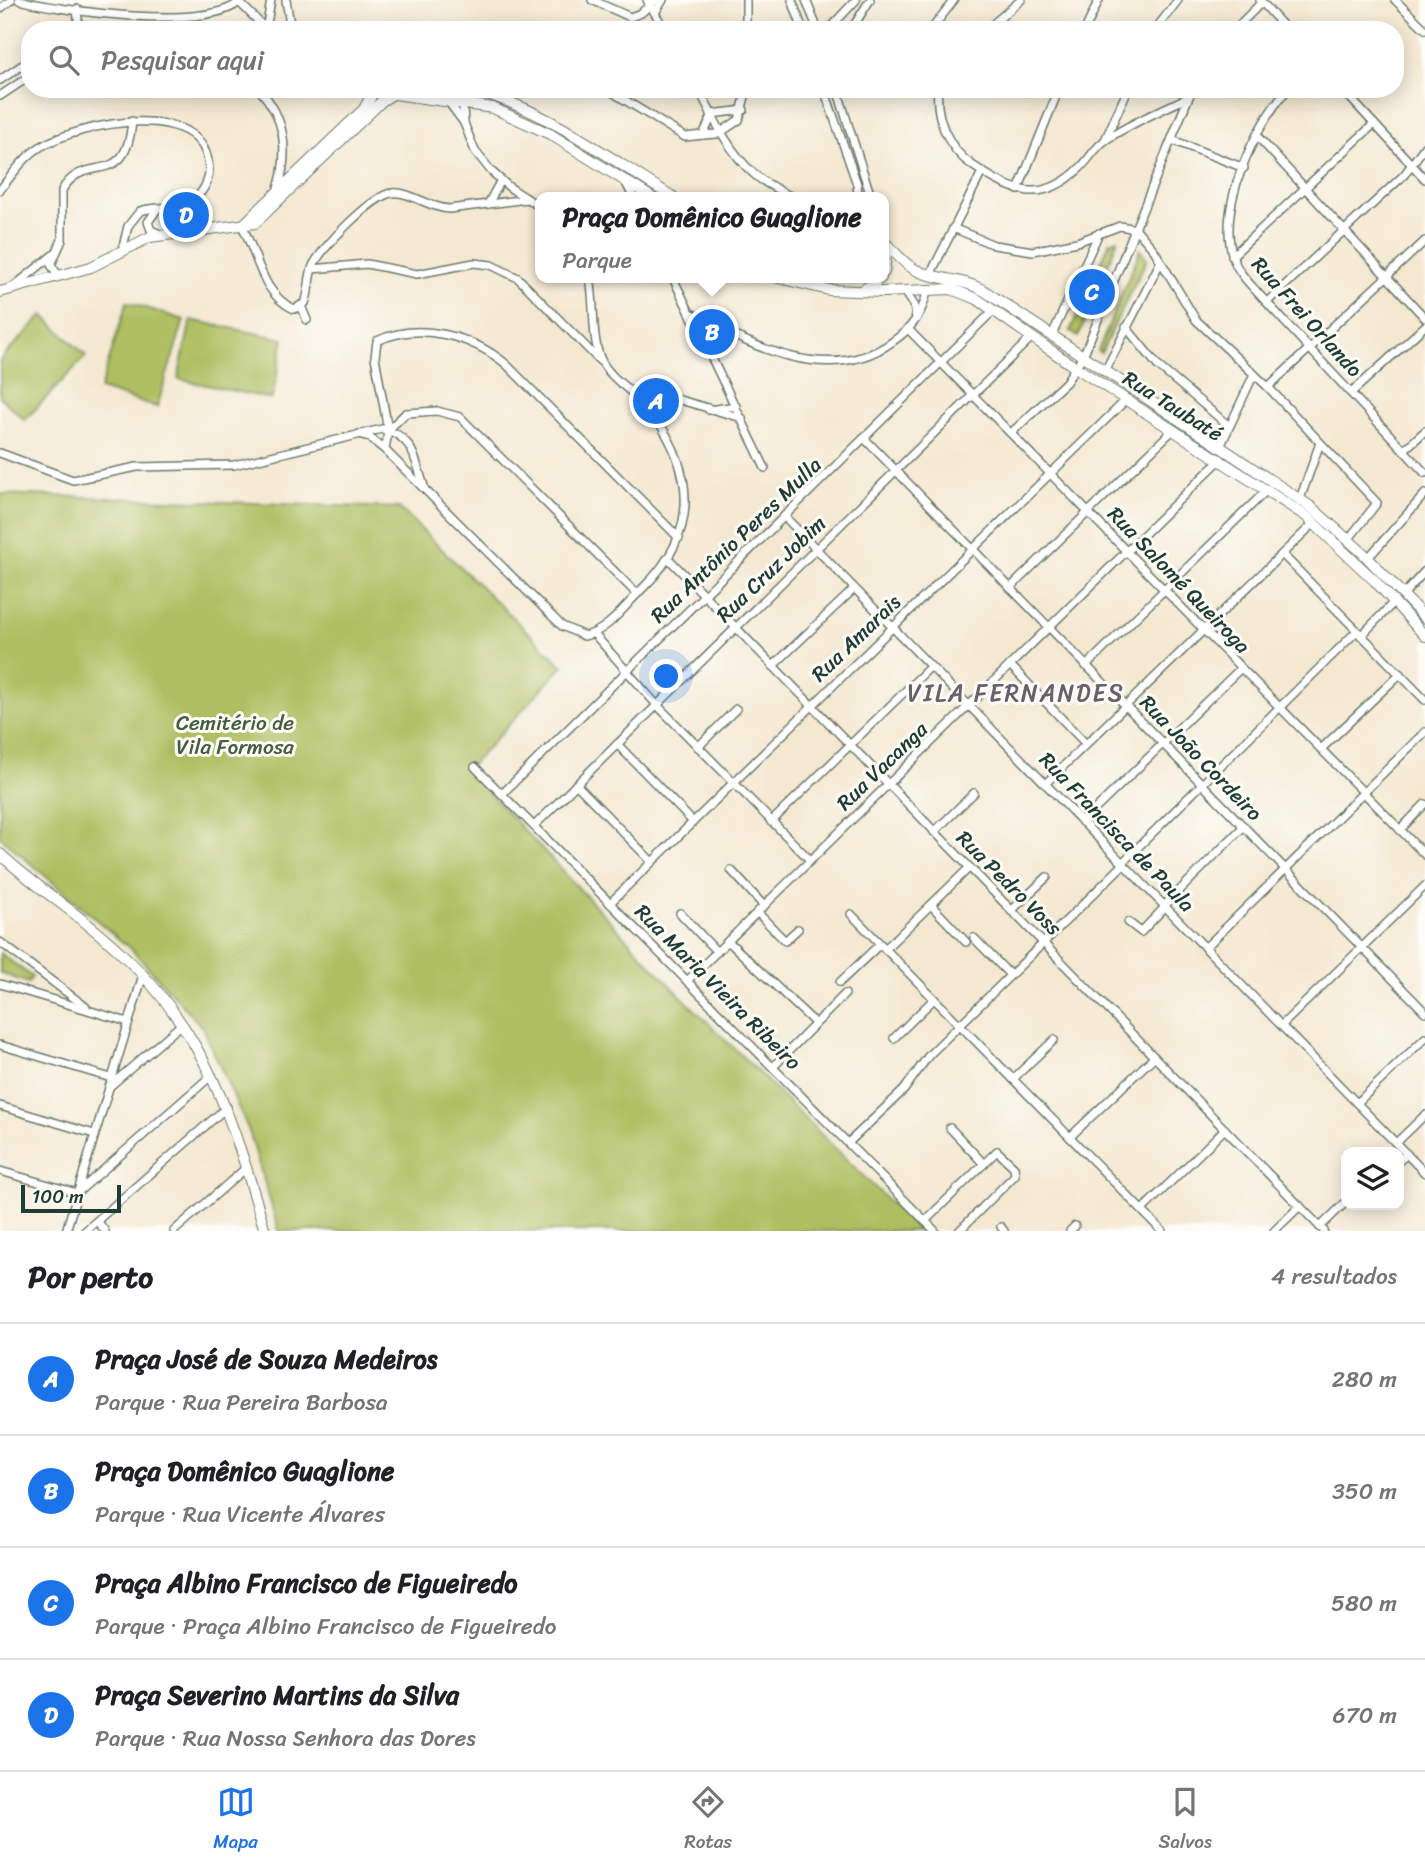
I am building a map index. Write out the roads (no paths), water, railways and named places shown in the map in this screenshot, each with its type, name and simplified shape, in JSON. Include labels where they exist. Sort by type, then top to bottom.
[{"type":"main road","points":[[5,291],[91,267],[150,237],[255,223],[364,109],[369,98]]},
{"type":"main road","points":[[242,226],[386,98]]},
{"type":"main road","points":[[435,98],[493,108],[537,127],[662,192]]},
{"type":"main road","points":[[499,98],[543,117],[628,176],[646,192]]},
{"type":"main road","name":"Rua Taubaté","points":[[889,247],[901,261],[918,271],[971,284],[1084,354],[1105,371],[1300,499],[1368,558],[1424,626]]},
{"type":"main road","points":[[918,271],[926,291]]},
{"type":"main road","name":"Rua Taubaté","points":[[813,283],[861,291],[960,291],[994,310],[1076,368],[1267,490],[1314,523],[1399,598]]},
{"type":"main road","points":[[861,291],[873,283]]},
{"type":"main road","points":[[1,857],[52,900],[102,936],[143,975],[181,1024],[212,1075],[227,1107],[264,1230]]},
{"type":"street","points":[[0,9],[10,0]]},
{"type":"street","points":[[19,0],[154,18],[218,12],[238,1],[257,21]]},
{"type":"street","points":[[267,21],[271,0]]},
{"type":"street","points":[[286,0],[290,21]]},
{"type":"street","points":[[593,0],[630,17],[640,13],[651,1],[660,21]]},
{"type":"street","points":[[656,13],[663,0]]},
{"type":"street","points":[[746,0],[746,21]]},
{"type":"street","points":[[792,0],[800,21]]},
{"type":"street","points":[[806,0],[814,21]]},
{"type":"street","points":[[839,21],[856,0]]},
{"type":"street","points":[[857,21],[870,0]]},
{"type":"street","points":[[938,21],[954,0]]},
{"type":"street","points":[[996,21],[1021,0]]},
{"type":"street","points":[[1089,21],[1099,0]]},
{"type":"street","points":[[1162,21],[1178,0]]},
{"type":"street","points":[[1395,0],[1425,29]]},
{"type":"street","points":[[1242,21],[1261,1],[1279,21]]},
{"type":"street","points":[[77,9],[78,21]]},
{"type":"street","points":[[0,80],[21,67]]},
{"type":"street","points":[[0,96],[21,82]]},
{"type":"street","points":[[265,98],[278,116],[285,142],[281,194]]},
{"type":"street","points":[[463,98],[464,123]]},
{"type":"street","points":[[621,98],[680,135],[691,138],[722,132],[739,120],[746,98]]},
{"type":"street","points":[[704,98],[722,132],[755,175],[784,192]]},
{"type":"street","points":[[827,98],[858,192]]},
{"type":"street","points":[[840,98],[870,192]]},
{"type":"street","points":[[939,98],[943,127],[949,142],[965,161],[1018,190],[1042,192],[1055,187],[1073,174],[1104,141],[1182,98]]},
{"type":"street","points":[[1018,190],[1055,98]]},
{"type":"street","points":[[1104,141],[1124,98]]},
{"type":"street","points":[[1011,433],[1076,368],[1084,354],[1189,98]]},
{"type":"street","name":"Rua Frei Orlando","points":[[1281,98],[1262,124],[1227,219],[1232,256],[1244,277],[1425,473]]},
{"type":"street","points":[[1350,98],[1425,179]]},
{"type":"street","points":[[446,99],[464,123],[475,151],[501,180],[535,204]]},
{"type":"street","points":[[712,115],[744,110]]},
{"type":"street","points":[[703,135],[712,115]]},
{"type":"street","points":[[60,277],[51,269],[62,240],[62,190],[76,175],[121,159],[128,150],[132,121]]},
{"type":"street","points":[[0,190],[38,148],[92,128],[132,121],[153,122],[180,130],[198,141],[207,157],[209,177],[199,195],[182,205],[140,211],[133,217],[122,250]]},
{"type":"street","points":[[1232,256],[1374,124]]},
{"type":"street","points":[[1257,136],[1425,318]]},
{"type":"street","points":[[1172,140],[1244,168]]},
{"type":"street","points":[[1267,302],[1412,165],[1425,146]]},
{"type":"street","points":[[930,275],[982,172]]},
{"type":"street","points":[[628,176],[632,192]]},
{"type":"street","points":[[488,204],[501,180]]},
{"type":"street","points":[[242,226],[253,245],[268,286],[293,309],[301,306],[308,296],[312,269],[325,249],[367,208],[386,194],[399,193],[438,208],[465,209],[527,199]]},
{"type":"street","points":[[158,207],[148,222],[156,233],[165,236]]},
{"type":"street","points":[[253,245],[255,223]]},
{"type":"street","points":[[953,228],[994,245],[1033,251],[1055,248],[1124,225],[1136,229],[1161,261],[1196,320],[1268,387],[1378,505],[1349,540]]},
{"type":"street","points":[[1052,335],[1099,232]]},
{"type":"street","points":[[1268,387],[1425,241]]},
{"type":"street","points":[[5,291],[57,253]]},
{"type":"street","points":[[1105,371],[1161,261]]},
{"type":"street","points":[[312,269],[367,264],[417,274],[463,264],[491,265],[518,278],[653,414],[671,445],[683,479],[686,498],[679,538],[669,559],[594,635],[577,635],[562,626],[385,450],[369,437],[359,434]]},
{"type":"street","points":[[591,283],[602,363]]},
{"type":"street","points":[[676,283],[765,468]]},
{"type":"street","points":[[905,291],[914,305],[916,319]]},
{"type":"street","points":[[691,313],[760,347],[815,361],[862,357],[888,345],[908,329],[916,319],[926,291]]},
{"type":"street","points":[[301,306],[307,320]]},
{"type":"street","name":"Rua Antônio Peres Mulla","points":[[502,793],[994,310]]},
{"type":"street","points":[[1351,393],[1425,326]]},
{"type":"street","points":[[1126,327],[1158,366],[1229,426]]},
{"type":"street","name":"Rua Salomé Queiroga","points":[[908,329],[1425,855]]},
{"type":"street","points":[[385,450],[388,430],[375,344],[382,339],[405,334],[439,334],[467,340],[492,352],[679,538]]},
{"type":"street","name":"Rua Cruz Jobim","points":[[534,826],[1032,337]]},
{"type":"street","points":[[1220,447],[1254,374]]},
{"type":"street","points":[[712,409],[728,391]]},
{"type":"street","points":[[636,395],[656,393],[742,418]]},
{"type":"street","name":"Rua Amarais","points":[[610,903],[1127,399]]},
{"type":"street","points":[[653,414],[666,404],[679,401]]},
{"type":"street","points":[[712,409],[736,406]]},
{"type":"street","points":[[388,430],[397,420],[415,410],[437,411],[460,417],[637,594]]},
{"type":"street","points":[[0,453],[74,480],[137,467],[234,465],[375,429],[388,430],[402,437],[415,455],[426,490]]},
{"type":"street","points":[[1010,588],[1174,429]]},
{"type":"street","points":[[1404,450],[1425,431]]},
{"type":"street","name":"Rua João Cordeiro","points":[[864,438],[1425,1012]]},
{"type":"street","points":[[1300,499],[1320,443]]},
{"type":"street","points":[[394,459],[408,463],[415,455]]},
{"type":"street","name":"Rua Vacanga","points":[[687,981],[1221,459]]},
{"type":"street","points":[[1086,666],[1267,490]]},
{"type":"street","points":[[1368,558],[1425,494]]},
{"type":"street","name":"Rua Francisca de Paula","points":[[784,516],[1425,1173]]},
{"type":"street","points":[[1045,784],[1314,523]]},
{"type":"street","points":[[1282,554],[1425,700]]},
{"type":"street","name":"Rua Pedro Voss","points":[[669,559],[1322,1229]]},
{"type":"street","points":[[848,1143],[904,1090],[919,1065],[959,1024],[1280,707],[1399,598],[1425,570]]},
{"type":"street","points":[[773,666],[854,589]]},
{"type":"street","points":[[594,635],[626,673],[810,860]]},
{"type":"street","points":[[1010,665],[1086,744]]},
{"type":"street","points":[[771,822],[930,667]]},
{"type":"street","points":[[1082,822],[1241,668]]},
{"type":"street","points":[[1321,750],[1400,674]]},
{"type":"street","points":[[698,747],[736,709]]},
{"type":"street","points":[[1205,948],[1425,732]]},
{"type":"street","points":[[617,744],[693,822]]},
{"type":"street","name":"Rua Maria Vieira Ribeiro","points":[[475,767],[935,1231]]},
{"type":"street","points":[[576,784],[652,862]]},
{"type":"street","points":[[934,832],[974,793]]},
{"type":"street","points":[[1400,830],[1425,804]]},
{"type":"street","points":[[1128,922],[1141,932],[1244,826]]},
{"type":"street","points":[[840,982],[931,905],[969,868]]},
{"type":"street","points":[[731,870],[764,906]]},
{"type":"street","points":[[1011,911],[1047,877]]},
{"type":"street","points":[[1282,1025],[1425,886]]},
{"type":"street","points":[[931,905],[1010,975]]},
{"type":"street","points":[[757,912],[785,941],[799,929]]},
{"type":"street","points":[[680,913],[717,952]]},
{"type":"street","points":[[851,914],[1162,1231]]},
{"type":"street","points":[[728,941],[815,1023]]},
{"type":"street","points":[[0,942],[89,1010]]},
{"type":"street","points":[[66,1231],[143,975]]},
{"type":"street","points":[[0,984],[128,1022]]},
{"type":"street","points":[[773,1067],[845,993]]},
{"type":"street","points":[[894,1038],[934,999]]},
{"type":"street","points":[[108,1087],[181,1024]]},
{"type":"street","points":[[1357,1103],[1425,1038]]},
{"type":"street","points":[[1013,1079],[1054,1040]]},
{"type":"street","points":[[0,1045],[111,1078]]},
{"type":"street","points":[[1070,1137],[1154,1057]]},
{"type":"street","points":[[77,1194],[212,1075]]},
{"type":"street","points":[[0,1106],[94,1134]]},
{"type":"street","points":[[85,1231],[227,1107]]},
{"type":"street","points":[[1396,1143],[1425,1115]]},
{"type":"street","points":[[950,1128],[984,1164]]},
{"type":"street","points":[[1142,1210],[1225,1129]]},
{"type":"street","points":[[925,1221],[997,1151],[1014,1167],[1015,1175],[959,1231]]},
{"type":"street","points":[[174,1231],[246,1168]]},
{"type":"street","points":[[0,1171],[77,1194]]},
{"type":"street","points":[[1274,1231],[1300,1206]]},
{"type":"street","points":[[1322,1229],[1341,1208]]},
{"type":"street","points":[[97,1221],[105,1231]]},
{"type":"place","name":"Praça Severino Martins da Silva","points":[[186,215]]},
{"type":"place","name":"Praça Albino Francisco de Figueiredo","points":[[1092,292]]},
{"type":"place","name":"Praça Domênico Guaglione","points":[[712,332]]},
{"type":"place","name":"Praça José de Souza Medeiros","points":[[656,401]]},
{"type":"district","name":"VILA FERNANDES","points":[[1016,693]]},
{"type":"park label","name":"Cemitério de Vila Formosa","points":[[235,735]]}]
